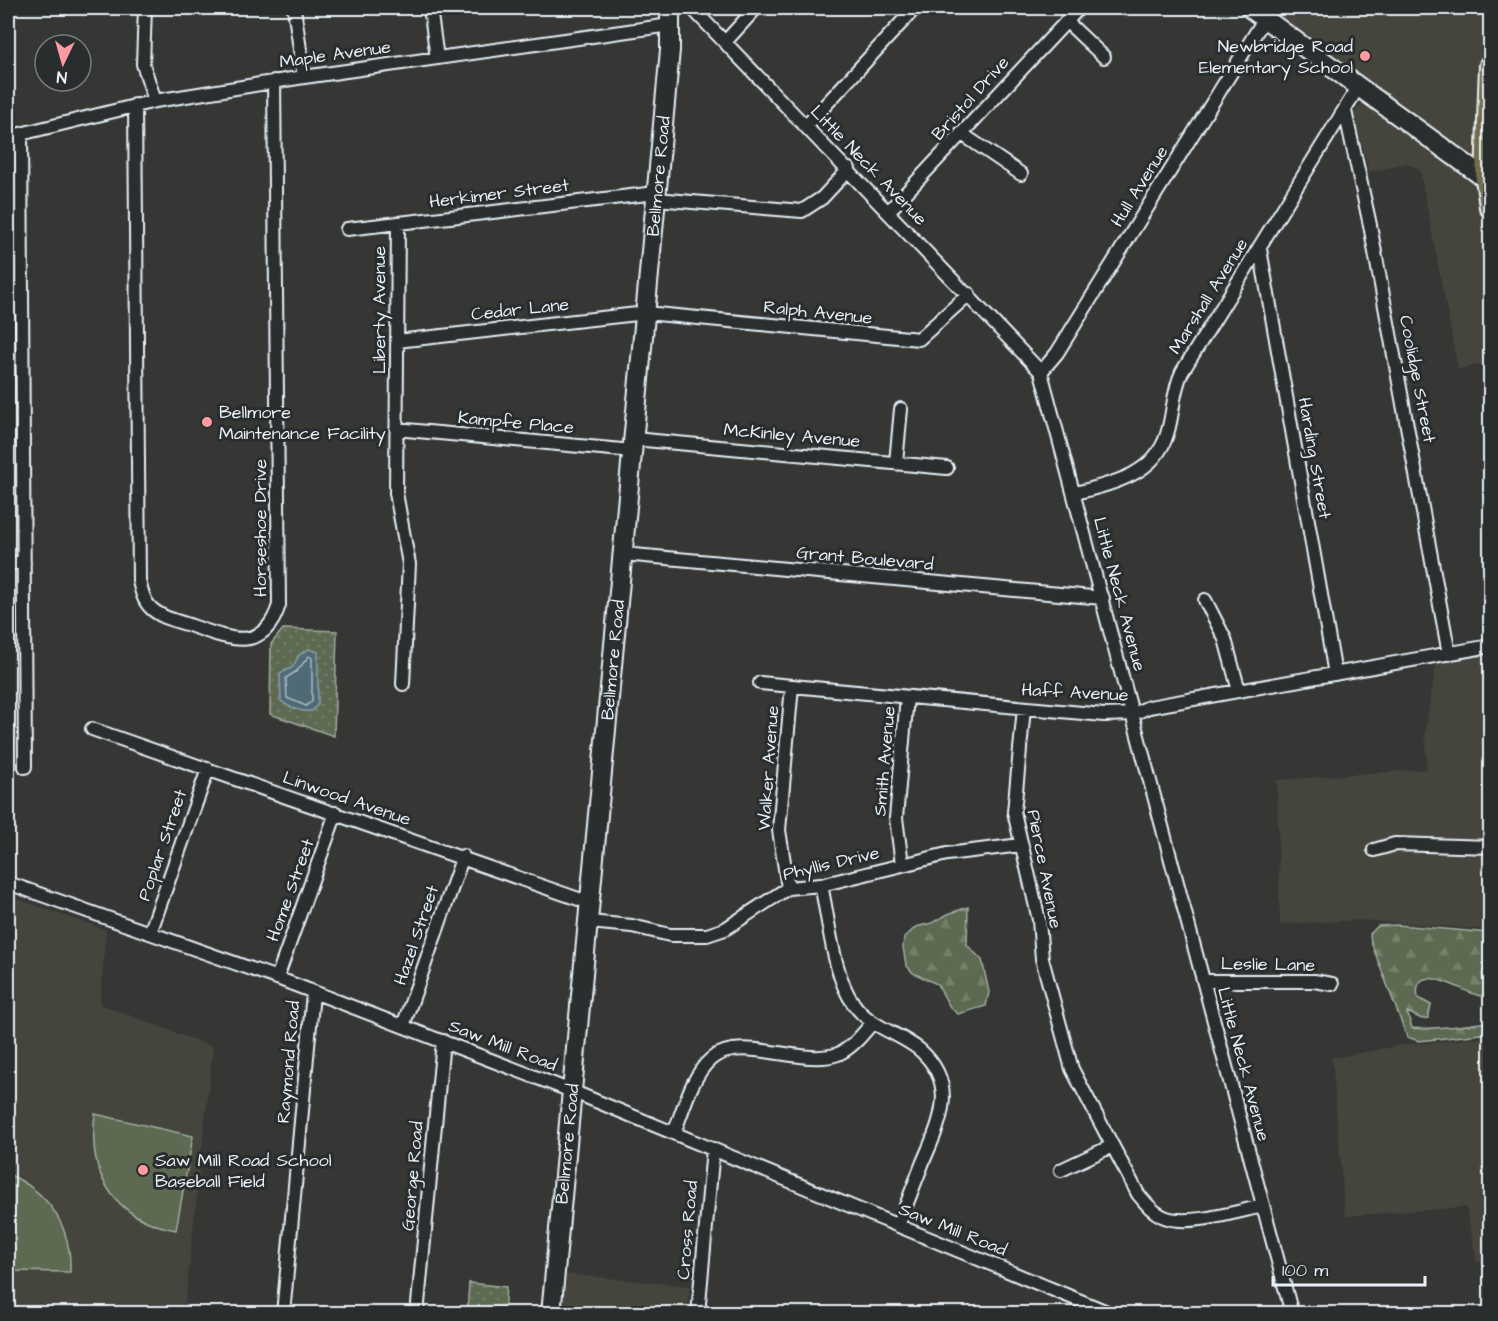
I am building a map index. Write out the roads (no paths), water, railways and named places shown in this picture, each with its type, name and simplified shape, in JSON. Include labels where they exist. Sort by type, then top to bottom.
[{"type":"main road","points":[[1258,13],[1488,180]]},
{"type":"main road","name":"Bellmore Road","points":[[551,1314],[574,1092],[646,313],[670,16]]},
{"type":"main road","points":[[1491,65],[1488,180],[1491,207]]},
{"type":"street","points":[[145,8],[143,64],[155,101]]},
{"type":"street","points":[[294,8],[304,77]]},
{"type":"street","points":[[430,8],[437,58]]},
{"type":"street","name":"Little Neck Avenue","points":[[692,8],[807,125],[1041,372],[1292,1314]]},
{"type":"street","points":[[726,41],[756,8]]},
{"type":"street","points":[[807,125],[915,8]]},
{"type":"street","name":"Bristol Drive","points":[[888,212],[1079,8]]},
{"type":"street","name":"Hull Avenue","points":[[1041,372],[1057,353],[1258,13]]},
{"type":"street","name":"Maple Avenue","points":[[8,137],[155,101],[274,81],[437,58],[670,16]]},
{"type":"street","points":[[1066,21],[1104,57]]},
{"type":"street","name":"Horseshoe Drive","points":[[135,105],[139,581],[150,607],[163,616],[227,638],[246,640],[263,632],[274,621],[279,605],[274,81]]},
{"type":"street","name":"Marshall Avenue","points":[[1075,493],[1129,477],[1154,459],[1168,434],[1173,397],[1182,372],[1359,86]]},
{"type":"street","name":"Coolidge Street","points":[[1345,111],[1370,225],[1449,654]]},
{"type":"street","points":[[21,134],[25,767]]},
{"type":"street","points":[[962,134],[1021,174]]},
{"type":"street","name":"Herkimer Street","points":[[347,229],[656,196],[802,211],[822,198],[849,169]]},
{"type":"street","name":"Liberty Avenue","points":[[398,223],[396,493],[409,564],[403,684]]},
{"type":"street","name":"Harding Street","points":[[1260,249],[1335,674]]},
{"type":"street","name":"Ralph Avenue","points":[[646,313],[919,339],[969,294]]},
{"type":"street","points":[[8,308],[22,308]]},
{"type":"street","name":"Cedar Lane","points":[[397,340],[646,313]]},
{"type":"street","points":[[896,463],[901,409]]},
{"type":"street","name":"Kampfe Place","points":[[396,429],[633,445]]},
{"type":"street","name":"McKinley Avenue","points":[[633,445],[947,468]]},
{"type":"street","name":"Grant Boulevard","points":[[623,554],[1103,598]]},
{"type":"street","points":[[8,563],[24,563]]},
{"type":"street","points":[[1205,600],[1225,639],[1239,691]]},
{"type":"street","name":"Haff Avenue","points":[[760,683],[1104,715],[1133,714],[1149,707],[1491,646]]},
{"type":"street","name":"Walker Avenue","points":[[788,888],[779,830],[792,686]]},
{"type":"street","name":"Smith Avenue","points":[[902,864],[896,818],[907,697]]},
{"type":"street","name":"Pierce Avenue","points":[[1024,708],[1014,812],[1039,920],[1042,958],[1072,1069],[1138,1194],[1150,1209],[1162,1216],[1183,1220],[1263,1206]]},
{"type":"street","name":"Linwood Avenue","points":[[92,729],[463,856],[590,903]]},
{"type":"street","name":"Poplar Street","points":[[150,933],[208,769]]},
{"type":"street","name":"Home Street","points":[[277,978],[336,813]]},
{"type":"street","points":[[1374,850],[1395,844],[1491,847]]},
{"type":"street","name":"Phyllis Drive","points":[[589,922],[632,926],[670,935],[707,935],[725,929],[788,888],[821,885],[946,854],[1021,845]]},
{"type":"street","name":"Hazel Street","points":[[403,1026],[463,856]]},
{"type":"street","name":"Saw Mill Road","points":[[8,883],[277,978],[574,1092],[1112,1314]]},
{"type":"street","points":[[821,885],[847,993],[872,1023],[919,1049],[932,1064],[943,1087],[941,1119],[897,1226]]},
{"type":"street","name":"Leslie Lane","points":[[1204,981],[1314,981],[1332,984]]},
{"type":"street","name":"Raymond Road","points":[[283,1314],[313,993]]},
{"type":"street","points":[[674,1133],[700,1073],[710,1059],[723,1052],[751,1051],[828,1056],[841,1052],[857,1041],[872,1023]]},
{"type":"street","name":"George Road","points":[[417,1314],[443,1041]]},
{"type":"street","points":[[1061,1170],[1112,1146]]},
{"type":"street","name":"Cross Road","points":[[698,1314],[713,1149]]},
{"type":"water","points":[[309,649],[318,652],[318,704],[312,711],[296,709],[281,701],[280,674],[293,667],[299,655]]},
{"type":"place","name":"Newbridge Road Elementary School","points":[[1365,56]]},
{"type":"place","name":"Bellmore Maintenance Facility","points":[[207,422]]},
{"type":"place","name":"Saw Mill Road School Baseball Field","points":[[143,1170]]}]
